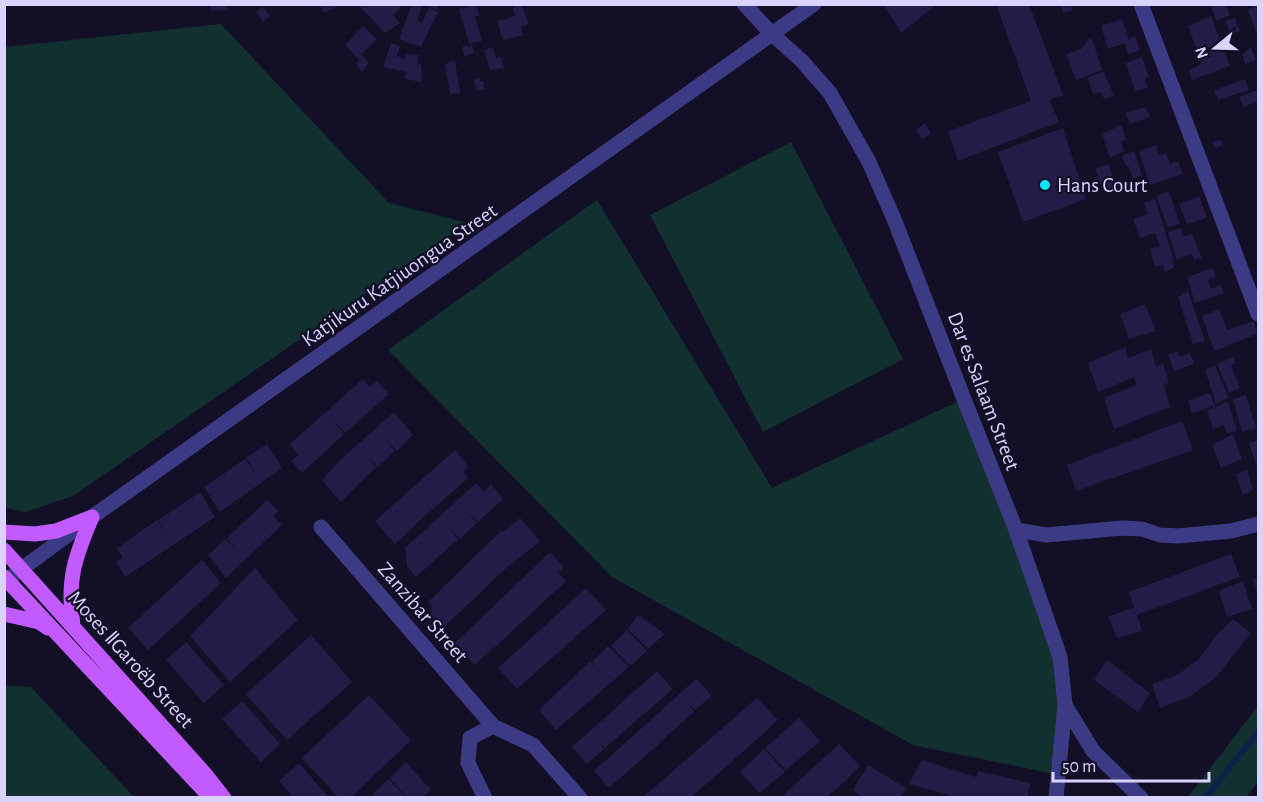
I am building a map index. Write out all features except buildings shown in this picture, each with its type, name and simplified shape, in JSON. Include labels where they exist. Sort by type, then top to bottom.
[{"type":"main road","points":[[4,532],[35,534],[56,531],[92,517]]},
{"type":"main road","points":[[4,614],[68,632],[71,577],[78,550],[92,517]]},
{"type":"main road","name":"Moses ǁGaroëb Street","points":[[4,550],[68,632],[100,680],[211,798]]},
{"type":"main road","name":"Moses ǁGaroëb Street","points":[[6,579],[68,632],[206,775],[224,798]]},
{"type":"street","name":"Dar es Salaam Street","points":[[744,4],[802,61],[830,93],[869,162],[894,219],[1016,530],[1060,657],[1065,705],[1056,798]]},
{"type":"street","name":"Katjikuru Katjiuongua Street","points":[[6,579],[814,4]]},
{"type":"street","points":[[1146,6],[1258,314]]},
{"type":"street","points":[[1016,530],[1047,535],[1122,528],[1142,529],[1160,535],[1178,536],[1231,531],[1258,524]]},
{"type":"street","name":"Zanzibar Street","points":[[321,526],[493,726],[532,745],[580,798]]},
{"type":"street","points":[[1065,705],[1093,752],[1141,798]]},
{"type":"street","points":[[485,798],[468,763],[470,738],[493,726]]},
{"type":"green space","points":[[221,24],[389,203],[468,223],[73,496],[26,512],[5,508],[5,47]]},
{"type":"green space","points":[[791,142],[903,359],[763,432],[650,215]]},
{"type":"green space","points":[[597,200],[772,488],[961,400],[1046,626],[1062,701],[1054,774],[913,745],[612,577],[388,350]]},
{"type":"green space","points":[[4,685],[31,687],[134,797],[5,797]]},
{"type":"green space","points":[[1258,706],[1258,782],[1246,797],[1188,797]]},
{"type":"waterway","points":[[1205,798],[1258,732]]},
{"type":"place","name":"Hans Court","points":[[1045,185]]}]
